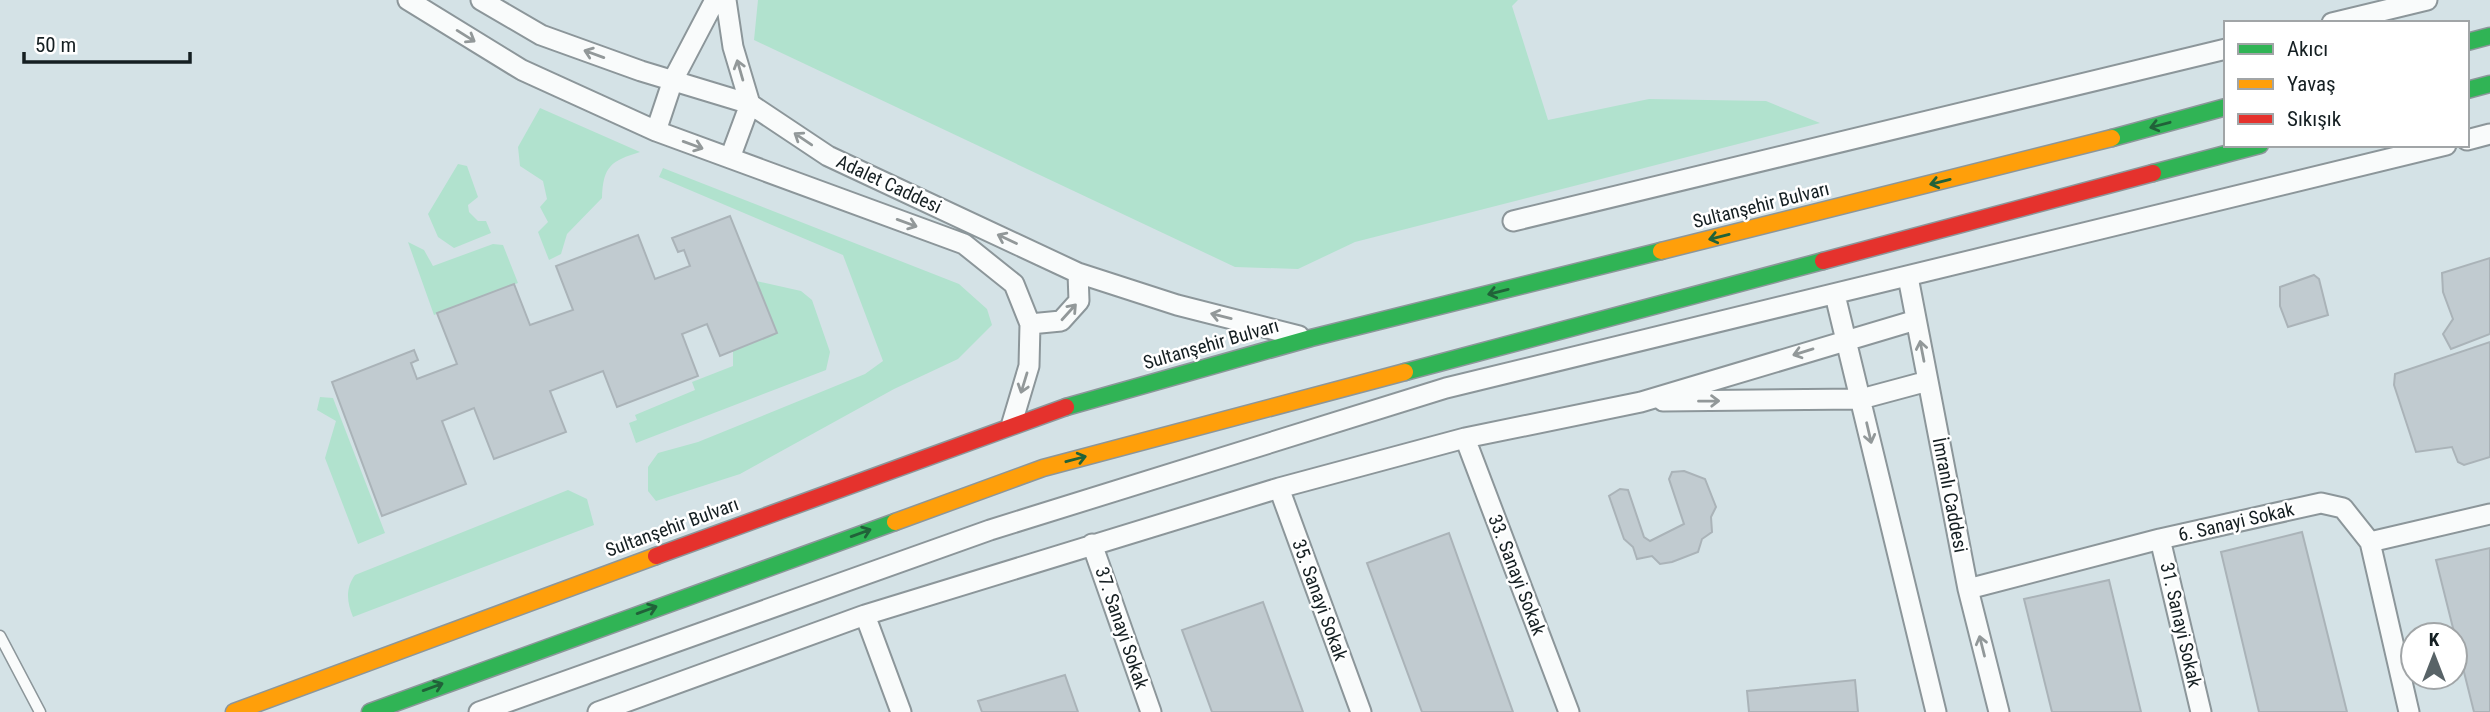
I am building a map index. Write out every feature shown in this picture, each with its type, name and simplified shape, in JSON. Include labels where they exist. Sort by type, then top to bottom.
[{"type":"highway","points":[[2469,41],[2490,36]]},
{"type":"highway","points":[[2469,89],[2490,84]]},
{"type":"highway","name":"Sultanşehir Bulvarı","points":[[234,712],[1012,424],[1311,338],[2002,167],[2224,108]]},
{"type":"highway","points":[[370,712],[1043,468],[2252,147]]},
{"type":"street","name":"Adalet Caddesi","points":[[408,0],[522,70],[656,131],[964,244],[1014,284],[1030,324],[1029,366],[1012,424]]},
{"type":"street","name":"Adalet Caddesi","points":[[481,0],[541,35],[750,104],[828,156],[1078,272],[1177,305],[1311,338]]},
{"type":"street","points":[[656,131],[673,80],[715,0]]},
{"type":"street","points":[[726,0],[733,47],[750,104],[730,158]]},
{"type":"street","points":[[2340,21],[2427,0]]},
{"type":"street","points":[[1513,221],[2224,48]]},
{"type":"street","points":[[2469,140],[2490,135]]},
{"type":"street","points":[[479,712],[990,530],[1446,388],[2438,147]]},
{"type":"street","points":[[1030,324],[1061,321],[1079,301],[1078,272]]},
{"type":"street","name":"İmranlı Caddesi","points":[[1908,276],[1968,589],[1999,712]]},
{"type":"street","points":[[1835,295],[1936,712]]},
{"type":"street","points":[[598,712],[865,615],[1279,488],[1465,438],[1641,402],[1916,320]]},
{"type":"street","points":[[1641,402],[1861,399],[1928,381]]},
{"type":"street","name":"33. Sanayi Sokak","points":[[1465,438],[1569,712]]},
{"type":"street","name":"35. Sanayi Sokak","points":[[1279,488],[1361,712]]},
{"type":"street","name":"6. Sanayi Sokak","points":[[1968,589],[2160,539],[2321,503],[2343,508],[2370,542]]},
{"type":"street","points":[[2409,712],[2370,542],[2490,514]]},
{"type":"street","name":"31. Sanayi Sokak","points":[[2160,539],[2201,712]]},
{"type":"street","name":"37. Sanayi Sokak","points":[[1092,544],[1151,712]]},
{"type":"street","points":[[865,615],[901,712]]},
{"type":"street","points":[[645,693],[652,712]]},
{"type":"lane","points":[[0,636],[40,712]]},
{"type":"green space","points":[[758,0],[1518,0],[1512,6],[1548,120],[1649,99],[1766,101],[1820,123],[1355,242],[1298,269],[1235,267],[754,40]]},
{"type":"green space","points":[[540,108],[640,152],[622,158],[610,166],[604,179],[602,198],[567,234],[561,254],[549,260],[538,232],[548,222],[540,207],[547,199],[543,181],[520,166],[518,147]]},
{"type":"green space","points":[[458,164],[467,166],[478,197],[468,205],[469,212],[478,221],[486,221],[491,233],[454,248],[438,237],[428,214]]},
{"type":"green space","points":[[663,168],[959,284],[987,309],[992,325],[958,359],[894,389],[740,474],[656,501],[648,491],[648,467],[658,453],[698,442],[865,374],[883,361],[843,255],[659,177]]},
{"type":"green space","points":[[408,242],[424,250],[433,266],[493,244],[503,245],[518,283],[434,315]]},
{"type":"green space","points":[[756,281],[801,291],[812,300],[830,352],[826,370],[636,443],[629,423],[637,420],[635,415],[695,390],[692,382],[733,366],[733,351],[777,333]]},
{"type":"green space","points":[[320,397],[333,398],[385,533],[358,544],[325,458],[336,421],[317,410]]},
{"type":"green space","points":[[568,490],[587,499],[594,525],[353,617],[348,596],[355,575]]},
{"type":"building","points":[[730,216],[777,333],[720,356],[707,324],[682,334],[698,376],[617,407],[603,371],[550,391],[566,432],[494,459],[474,408],[442,421],[466,484],[382,516],[332,382],[414,350],[418,360],[411,363],[417,379],[457,364],[437,313],[514,284],[530,325],[573,310],[556,266],[638,235],[655,279],[690,266],[684,250],[678,252],[672,238]]},
{"type":"building","points":[[2490,258],[2490,334],[2451,349],[2443,334],[2453,319],[2443,292],[2442,273]]},
{"type":"building","points":[[2314,275],[2319,279],[2328,315],[2288,327],[2280,306],[2280,287]]},
{"type":"building","points":[[2490,342],[2490,457],[2464,465],[2458,462],[2452,447],[2416,452],[2394,385],[2395,374]]},
{"type":"building","points":[[1684,471],[1705,479],[1716,507],[1711,517],[1712,532],[1702,539],[1698,552],[1672,562],[1660,564],[1652,556],[1637,559],[1633,547],[1624,539],[1609,496],[1620,489],[1628,490],[1644,537],[1650,541],[1684,524],[1669,479],[1672,472]]},
{"type":"building","points":[[2302,532],[2347,712],[2259,712],[2221,552]]},
{"type":"building","points":[[1449,533],[1513,712],[1422,712],[1367,563]]},
{"type":"building","points":[[2490,548],[2490,712],[2474,712],[2469,691],[2469,621],[2451,621],[2436,560]]},
{"type":"building","points":[[2109,580],[2141,712],[2052,712],[2024,599]]},
{"type":"building","points":[[1263,602],[1303,712],[1212,712],[1182,630]]},
{"type":"building","points":[[1065,675],[1078,712],[982,712],[978,701]]},
{"type":"building","points":[[1855,680],[1858,712],[1749,712],[1747,691]]},
{"type":"traffic: fast","points":[[2469,41],[2490,36]]},
{"type":"traffic: fast","points":[[2469,89],[2490,84]]},
{"type":"traffic: fast","points":[[2112,138],[2224,108]]},
{"type":"traffic: fast","points":[[2153,173],[2252,147]]},
{"type":"traffic: fast","points":[[1066,407],[1311,338],[1661,251]]},
{"type":"traffic: fast","points":[[1405,372],[1823,261]]},
{"type":"traffic: fast","points":[[370,712],[895,522]]},
{"type":"traffic: slow","points":[[1661,251],[2112,138]]},
{"type":"traffic: slow","points":[[895,522],[1043,468],[1405,372]]},
{"type":"traffic: slow","points":[[234,712],[656,556]]},
{"type":"traffic: jam","points":[[1823,261],[2153,173]]},
{"type":"traffic: jam","points":[[656,556],[1066,407]]}]
